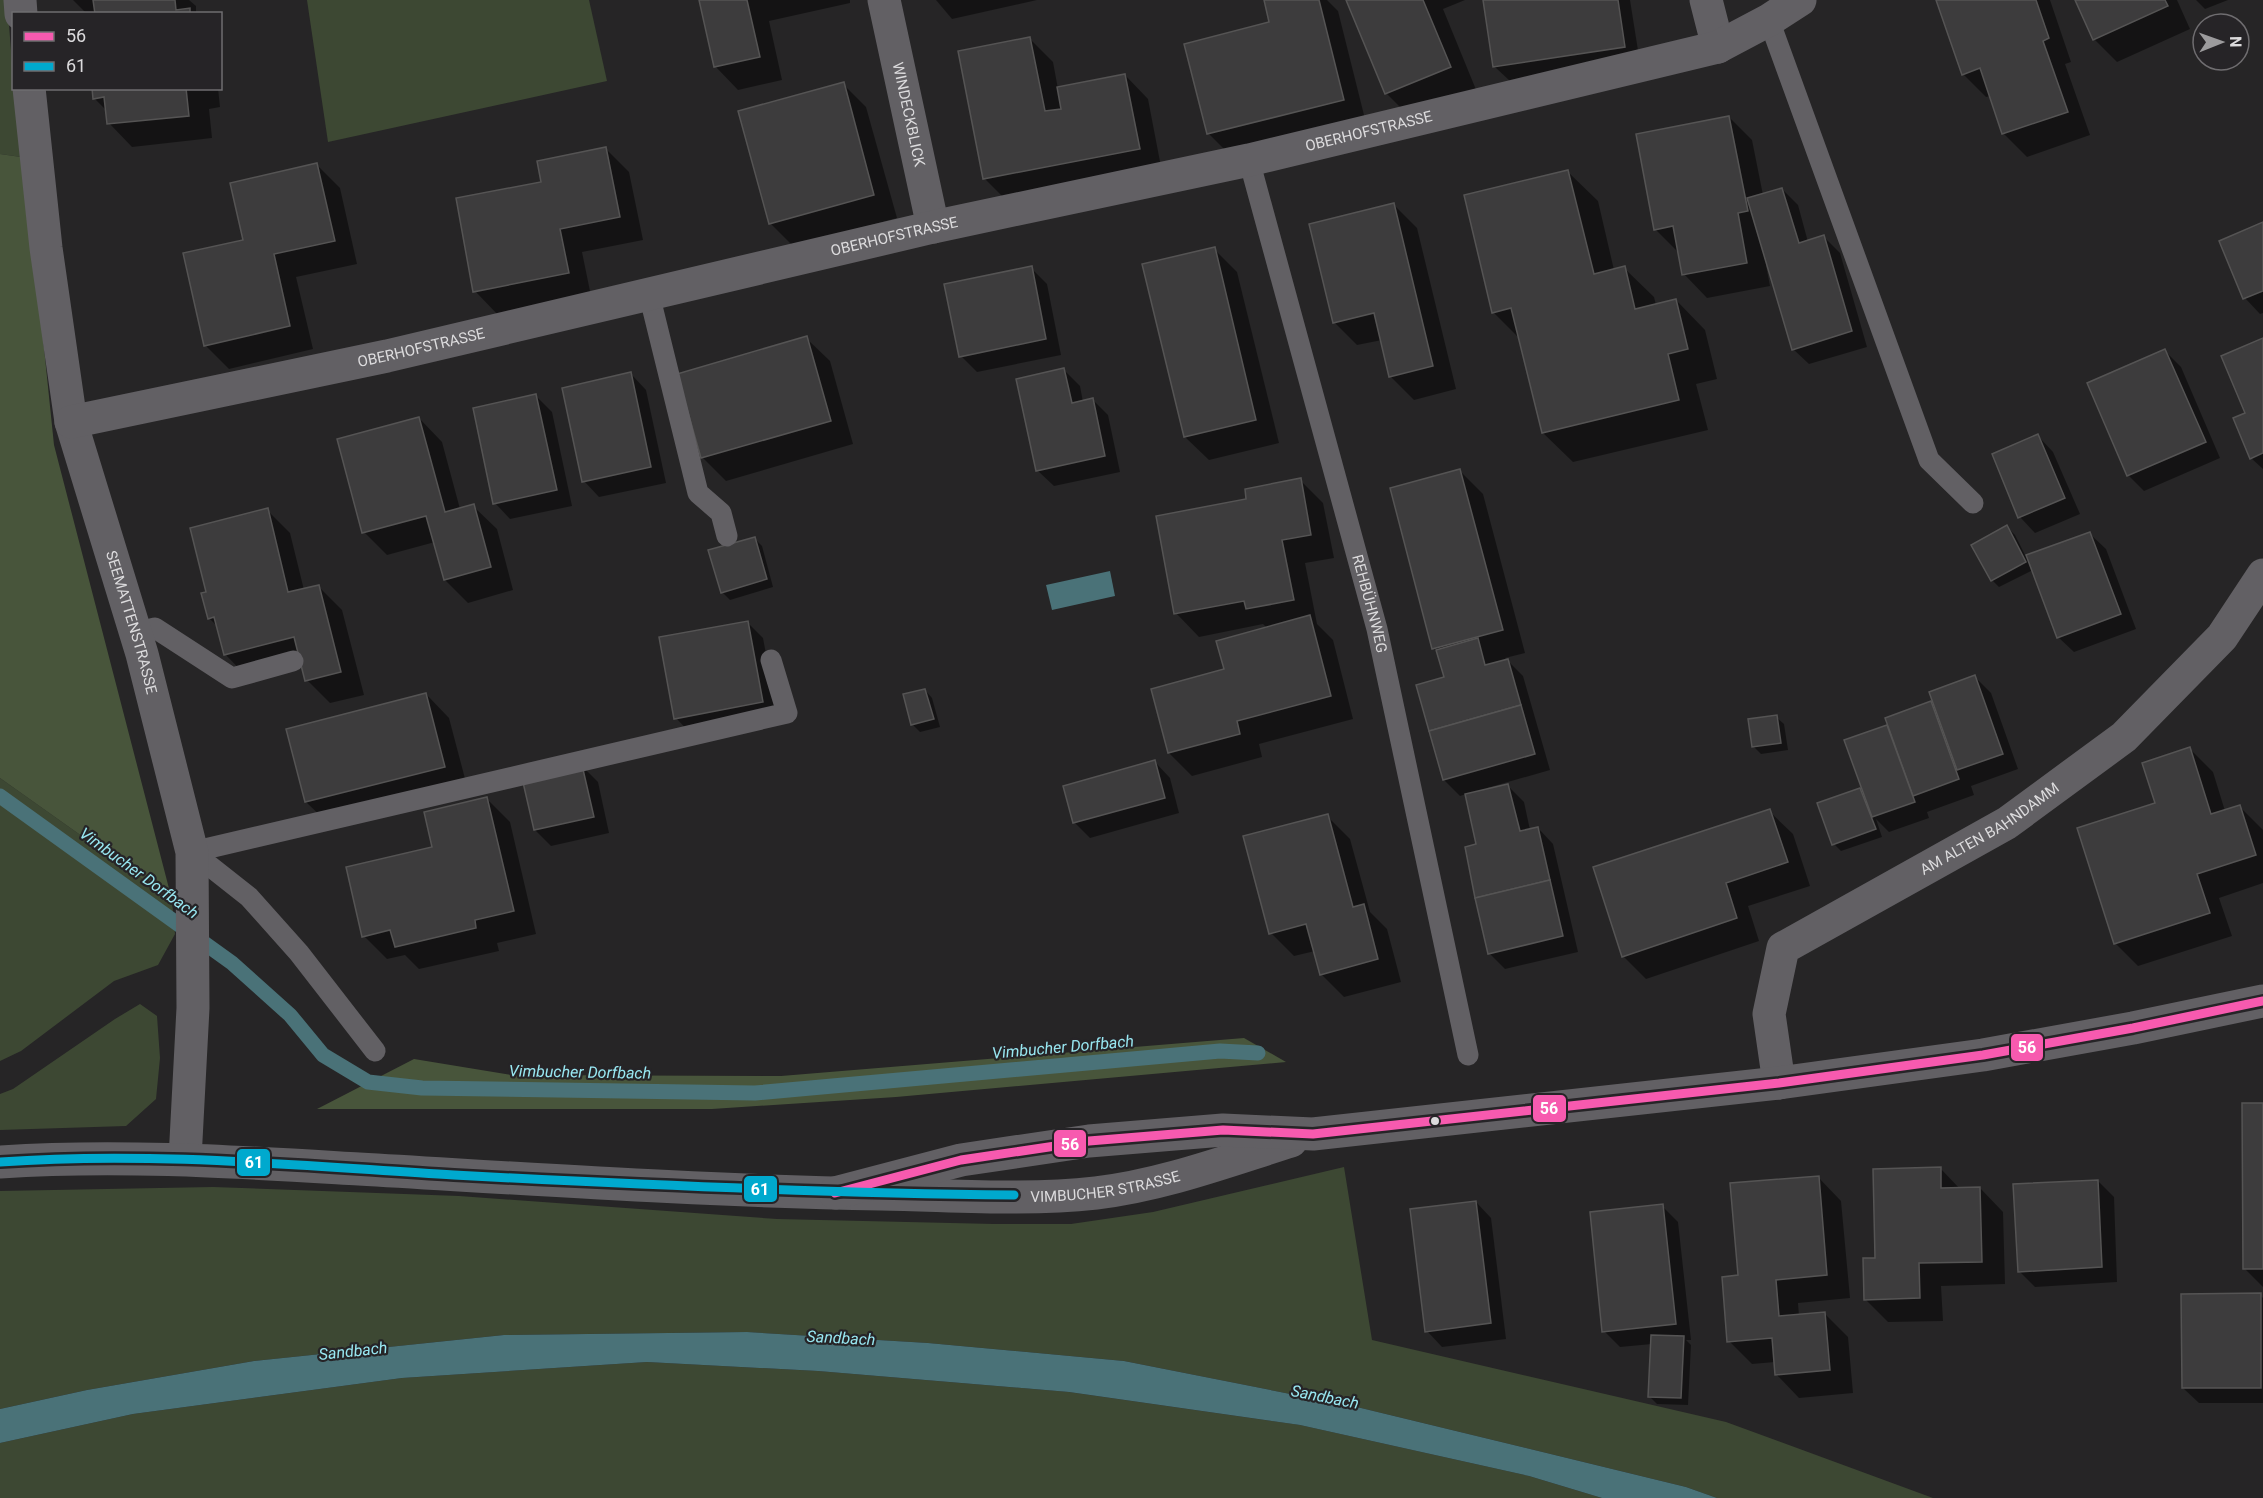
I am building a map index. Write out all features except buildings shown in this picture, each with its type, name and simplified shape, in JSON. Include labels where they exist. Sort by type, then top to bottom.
[{"type":"street","name":"WINDECKBLICK","points":[[884,0],[933,228]]},
{"type":"street","points":[[1706,0],[1718,47]]},
{"type":"street","name":"OBERHOFSTRASSE","points":[[71,422],[387,356],[933,228],[1249,160],[1718,47],[1769,20],[1800,0]]},
{"type":"street","name":"SEEMATTENSTRASSE","points":[[29,90],[46,248],[71,422],[135,633],[192,852],[194,1008],[185,1159]]},
{"type":"street","name":"AM ALTEN BAHNDAMM","points":[[1779,1083],[1769,1014],[1784,948],[2007,824],[2124,737],[2222,637],[2263,575]]},
{"type":"street","name":"VIMBUCHER STRASSE","points":[[835,1193],[961,1161],[1089,1141],[1223,1130],[1313,1134],[1779,1083],[1983,1055],[2133,1028],[2263,1001]]},
{"type":"street","name":"VIMBUCHER STRASSE","points":[[835,1193],[1029,1196],[1096,1193],[1173,1178],[1313,1134]]},
{"type":"street","points":[[0,1162],[42,1159],[185,1159],[686,1188],[835,1193]]},
{"type":"lane","points":[[1769,20],[1929,460],[1973,502]]},
{"type":"lane","name":"REHBÜHNWEG","points":[[1249,160],[1377,629],[1468,1055]]},
{"type":"lane","points":[[649,294],[698,493],[720,513],[727,536]]},
{"type":"lane","points":[[135,633],[154,628],[232,678],[293,662]]},
{"type":"lane","points":[[192,852],[787,712],[771,660]]},
{"type":"lane","points":[[192,852],[249,897],[299,953],[375,1051]]},
{"type":"green space","points":[[0,0],[7,0],[12,90],[14,90],[21,157],[0,154]]},
{"type":"green space","points":[[307,0],[589,0],[607,81],[328,142]]},
{"type":"green space","points":[[0,154],[21,157],[31,222],[54,445],[172,900],[0,778]]},
{"type":"green space","points":[[0,778],[172,900],[175,934],[158,965],[114,981],[21,1051],[0,1061]]},
{"type":"green space","points":[[140,1004],[157,1016],[160,1058],[156,1099],[126,1126],[0,1130],[0,1094],[13,1089]]},
{"type":"green space","points":[[1244,1038],[1286,1062],[896,1097],[712,1109],[317,1109],[414,1059],[511,1075],[781,1076]]},
{"type":"green space","points":[[1344,1167],[1372,1340],[1726,1422],[1933,1498],[1717,1498],[1686,1487],[1361,1408],[1124,1361],[928,1343],[747,1332],[504,1335],[254,1361],[87,1390],[0,1409],[0,1191],[213,1187],[459,1196],[777,1219],[1071,1224],[1153,1212]]},
{"type":"green space","points":[[647,1362],[818,1371],[1069,1392],[1300,1425],[1529,1476],[1602,1498],[0,1498],[0,1443],[133,1414],[402,1378]]},
{"type":"water","points":[[1110,571],[1115,596],[1052,610],[1046,585]]},
{"type":"water","name":"Sandbach","points":[[747,1332],[928,1343],[1124,1361],[1361,1408],[1686,1487],[1717,1498],[1602,1498],[1529,1476],[1300,1425],[1069,1392],[818,1371],[647,1362],[402,1378],[133,1414],[0,1443],[0,1409],[87,1390],[254,1361],[504,1335]]},
{"type":"waterway","name":"Vimbucher Dorfbach","points":[[0,796],[232,963],[290,1015],[323,1055],[368,1082],[422,1088],[755,1093],[1220,1051],[1258,1053]]},
{"type":"transit line","name":"56","points":[[835,1193],[961,1160],[1089,1141],[1223,1130],[1313,1134],[1779,1083],[1983,1055],[2133,1028],[2263,1001]]},
{"type":"transit line","name":"61","points":[[0,1162],[113,1158],[170,1159],[664,1185],[1014,1195]]}]
